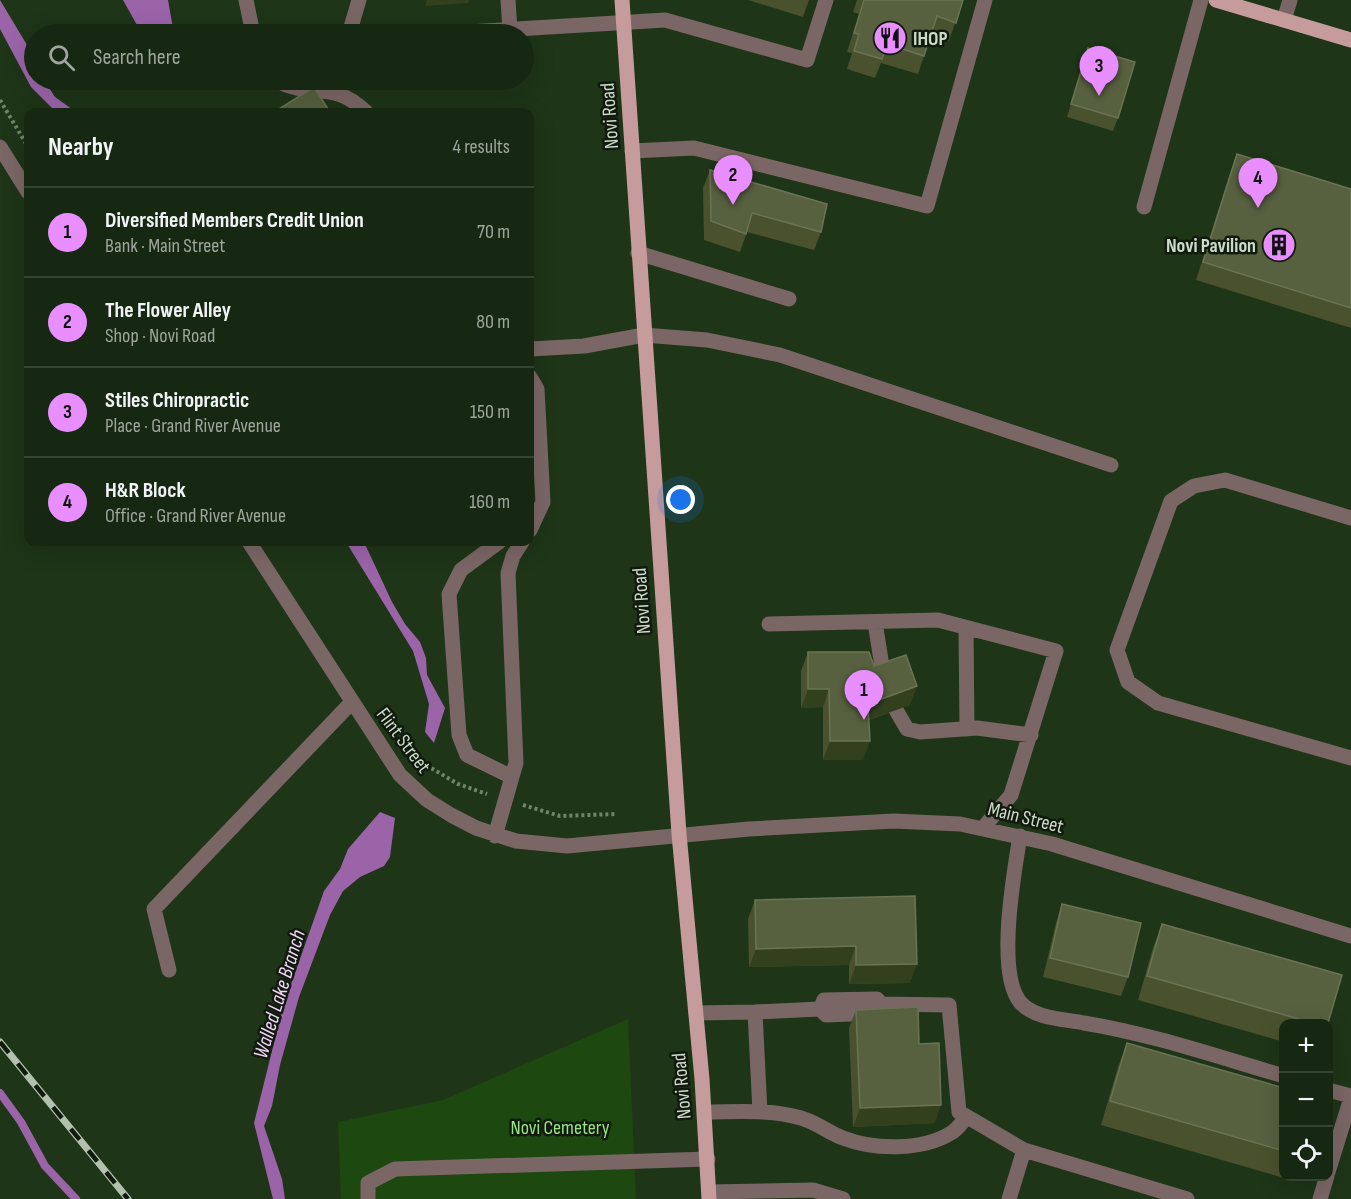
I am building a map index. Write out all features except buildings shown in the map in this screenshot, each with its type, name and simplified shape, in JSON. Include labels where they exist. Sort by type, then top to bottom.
[{"type":"main road","name":"Novi Road","points":[[622,0],[679,834],[705,1112],[709,1195]]},
{"type":"main road","points":[[1216,0],[1351,40]]},
{"type":"street","points":[[246,0],[251,24]]},
{"type":"street","points":[[352,24],[359,0]]},
{"type":"street","points":[[508,0],[510,24]]},
{"type":"street","points":[[534,29],[665,20],[807,60],[826,0]]},
{"type":"street","points":[[632,150],[694,148],[927,206],[986,0]]},
{"type":"street","points":[[1144,207],[1202,0]]},
{"type":"street","points":[[1284,20],[1290,0]]},
{"type":"street","points":[[340,90],[362,108]]},
{"type":"street","points":[[0,147],[24,186]]},
{"type":"street","points":[[638,253],[789,299]]},
{"type":"street","points":[[534,349],[584,346],[644,335],[707,340],[780,355],[1112,465]]},
{"type":"street","points":[[534,384],[537,389],[543,502],[534,519]]},
{"type":"street","points":[[1351,518],[1225,480],[1194,486],[1171,501],[1117,650],[1128,682],[1158,703],[1351,758]]},
{"type":"street","name":"Flint Street","points":[[252,546],[351,703],[406,782],[451,815],[495,836],[516,842],[567,846],[679,834]]},
{"type":"street","points":[[494,546],[461,570],[449,594],[459,735],[466,755],[512,777]]},
{"type":"street","points":[[495,836],[516,763],[508,573],[513,556],[519,546]]},
{"type":"street","points":[[770,624],[938,620],[1056,651],[1011,795],[983,828]]},
{"type":"street","points":[[875,622],[884,679]]},
{"type":"street","points":[[966,628],[968,729]]},
{"type":"street","points":[[169,970],[154,909],[351,703]]},
{"type":"street","points":[[896,710],[906,729],[920,732],[968,729],[1031,735]]},
{"type":"street","name":"Main Street","points":[[679,834],[894,821],[983,828],[1020,836],[1351,936]]},
{"type":"street","points":[[1020,836],[1008,942],[1010,981],[1021,1003],[1040,1015],[1127,1030],[1279,1076]]},
{"type":"street","points":[[696,1013],[820,1009],[826,1015],[876,1013],[881,1004],[949,1005],[959,1112],[1024,1150],[1187,1199]]},
{"type":"street","points":[[755,1012],[760,1112]]},
{"type":"street","points":[[1333,1091],[1351,1097],[1333,1158]]},
{"type":"street","points":[[705,1112],[760,1112],[803,1118],[844,1139],[878,1145],[909,1146],[934,1142],[953,1132],[968,1117]]},
{"type":"street","points":[[1009,1199],[1024,1150]]},
{"type":"street","points":[[368,1199],[368,1183],[395,1169],[708,1159]]},
{"type":"street","points":[[1320,1199],[1325,1181]]},
{"type":"street","points":[[709,1195],[814,1195],[843,1199]]},
{"type":"path","points":[[0,100],[24,140]]},
{"type":"path","points":[[412,755],[433,771],[458,784],[560,816],[616,814]]},
{"type":"green space","name":"Novi Cemetery","points":[[628,1019],[636,1199],[341,1199],[338,1122],[443,1100]]},
{"type":"shaded area","points":[[0,0],[24,40],[24,74],[0,29]]},
{"type":"shaded area","points":[[123,0],[168,0],[172,24],[136,24]]},
{"type":"shaded area","points":[[34,90],[50,90],[55,97],[70,108],[52,108]]},
{"type":"shaded area","points":[[348,546],[366,546],[392,602],[405,624],[420,642],[426,658],[427,675],[445,708],[434,743],[425,732],[429,704],[413,651]]},
{"type":"shaded area","points":[[380,812],[395,818],[390,857],[384,866],[360,877],[343,891],[330,915],[299,997],[280,1065],[272,1106],[264,1126],[282,1179],[285,1199],[273,1199],[254,1123],[283,1007],[324,891],[340,869],[348,849]]},
{"type":"waterway","points":[[0,1093],[21,1122],[45,1166],[76,1199]]},
{"type":"railway","points":[[0,1042],[128,1199]]},
{"type":"place","name":"IHOP","points":[[890,38]]},
{"type":"place","name":"Stiles Chiropractic","points":[[1099,96]]},
{"type":"place","name":"The Flower Alley","points":[[733,205]]},
{"type":"place","name":"H&R Block","points":[[1258,208]]},
{"type":"place","name":"Novi Pavilion","points":[[1279,245]]},
{"type":"place","name":"Diversified Members Credit Union","points":[[864,720]]},
{"type":"water label","name":"Walled Lake Branch","points":[[279,994]]}]
